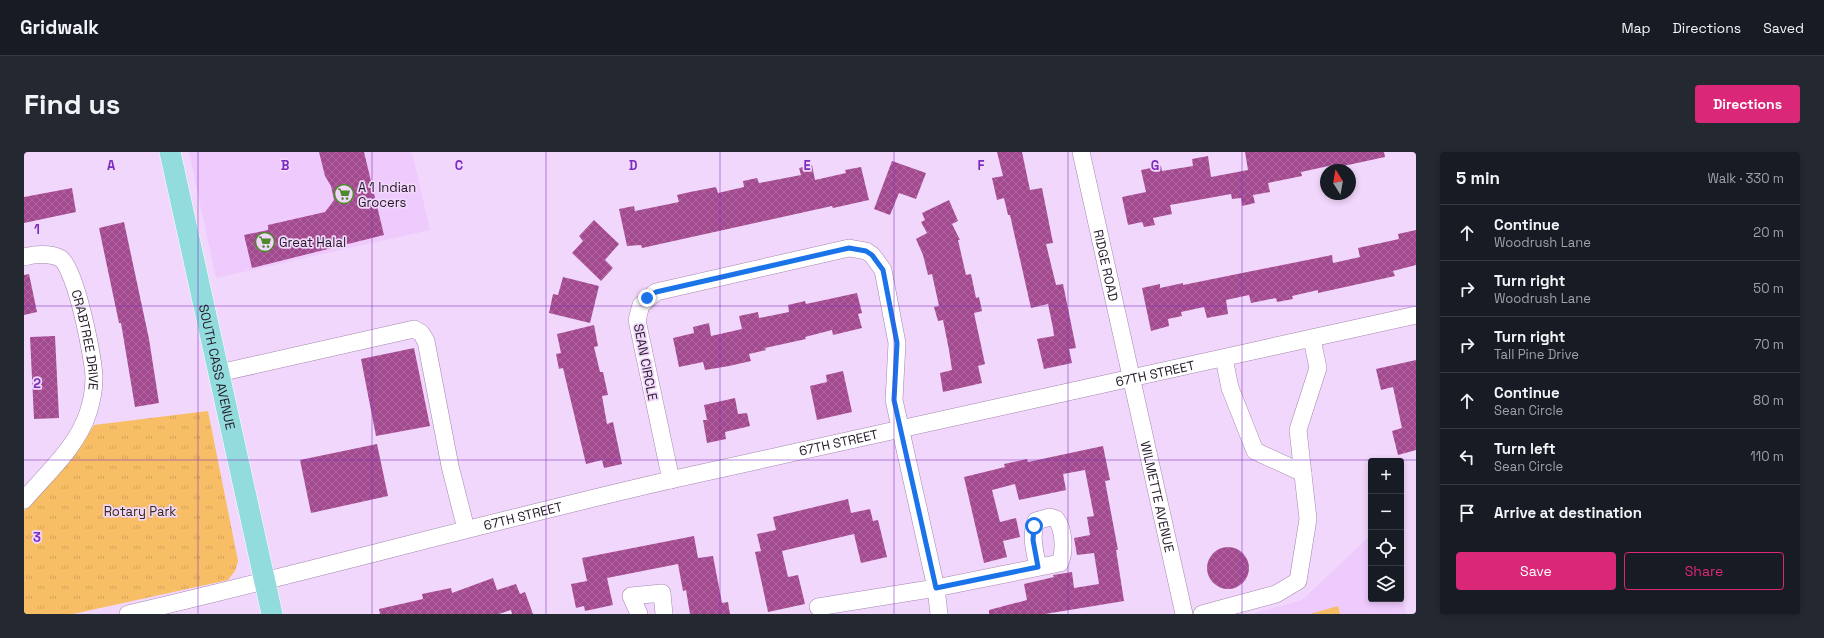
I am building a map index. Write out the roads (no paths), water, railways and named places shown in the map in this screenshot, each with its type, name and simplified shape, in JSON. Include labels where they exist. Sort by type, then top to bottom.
[{"type":"main road","name":"SOUTH CASS AVENUE","points":[[170,152],[272,614]]},
{"type":"street","name":"RIDGE ROAD","points":[[1081,152],[1131,379]]},
{"type":"street","name":"SEAN CIRCLE","points":[[671,480],[637,320],[641,305],[656,292],[849,248],[866,251],[878,261],[883,270],[897,343],[894,400],[936,588],[939,614]]},
{"type":"street","name":"CRABTREE DRIVE","points":[[24,257],[43,255],[60,258],[70,270],[77,292],[91,352],[94,377],[93,398],[84,425],[77,439],[24,500]]},
{"type":"street","name":"67TH STREET","points":[[128,614],[184,608],[265,582],[466,529],[671,480],[1416,315]]},
{"type":"street","points":[[219,373],[414,329],[421,333],[426,341],[450,466],[466,529]]},
{"type":"street","points":[[1202,614],[1276,594],[1298,581],[1308,519],[1298,430],[1318,368],[1312,339]]},
{"type":"street","points":[[1224,358],[1230,388],[1256,451],[1303,473]]},
{"type":"street","name":"WILMETTE AVENUE","points":[[1131,379],[1184,614]]},
{"type":"street","points":[[818,607],[936,588],[1038,567]]},
{"type":"street","points":[[639,614],[631,596],[662,593],[664,614]]},
{"type":"place","name":"A 1 Indian Grocers","points":[[344,194]]},
{"type":"place","name":"Great Halal","points":[[265,242]]},
{"type":"park label","name":"Rotary Park","points":[[140,511]]}]
